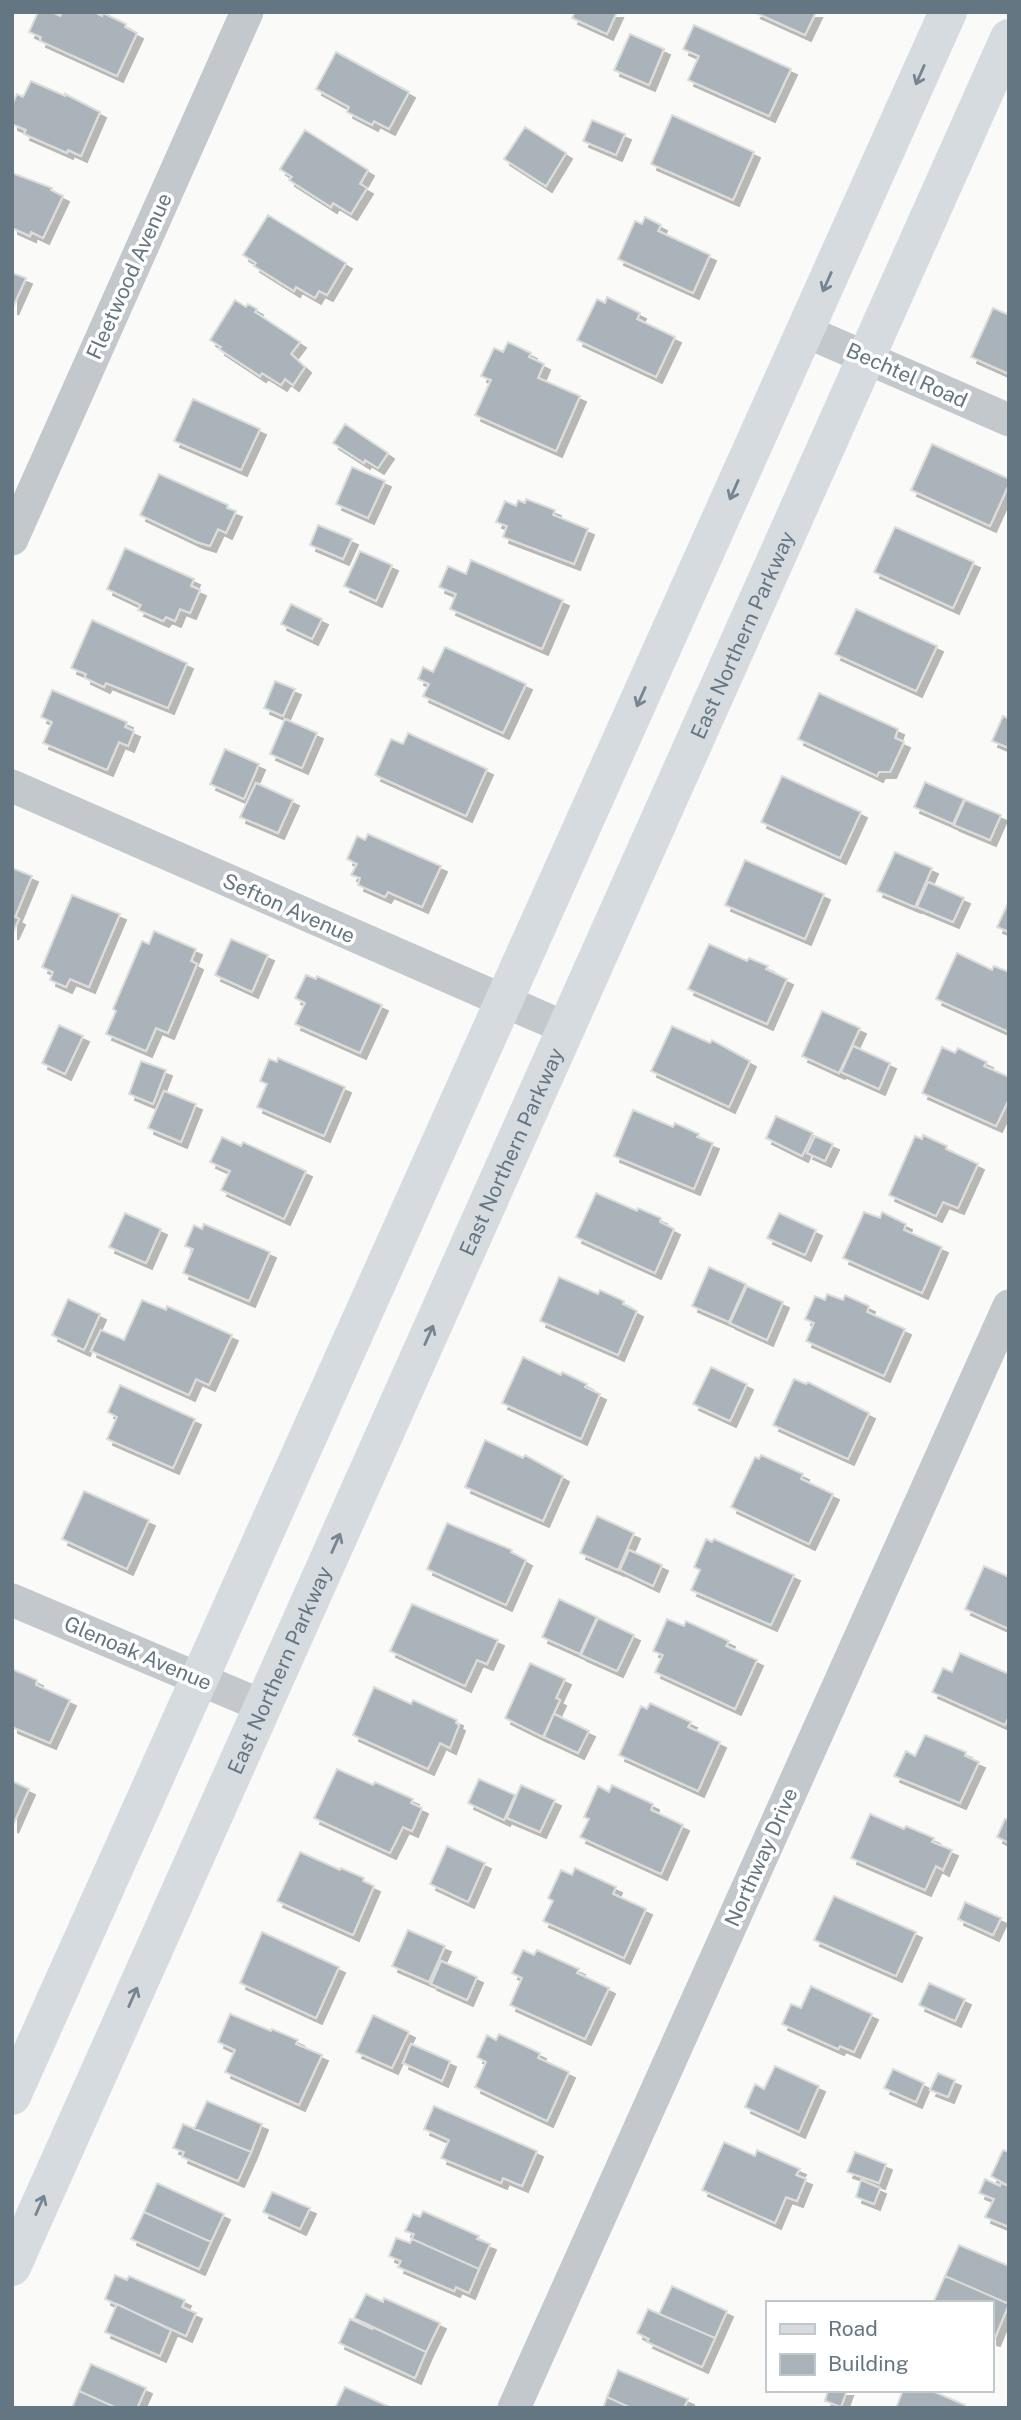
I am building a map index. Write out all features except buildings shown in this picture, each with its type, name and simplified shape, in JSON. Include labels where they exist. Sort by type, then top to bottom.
[{"type":"main road","points":[[12,2096],[948,12]]},
{"type":"main road","name":"East Northern Parkway","points":[[12,2267],[1009,38]]},
{"type":"street","name":"Fleetwood Avenue","points":[[12,540],[247,12]]},
{"type":"street","name":"Bechtel Road","points":[[805,331],[1009,420]]},
{"type":"street","name":"Sefton Avenue","points":[[12,786],[566,1028]]},
{"type":"street","name":"Northway Drive","points":[[514,2408],[1009,1306]]},
{"type":"street","name":"Glenoak Avenue","points":[[12,1600],[263,1706]]}]
